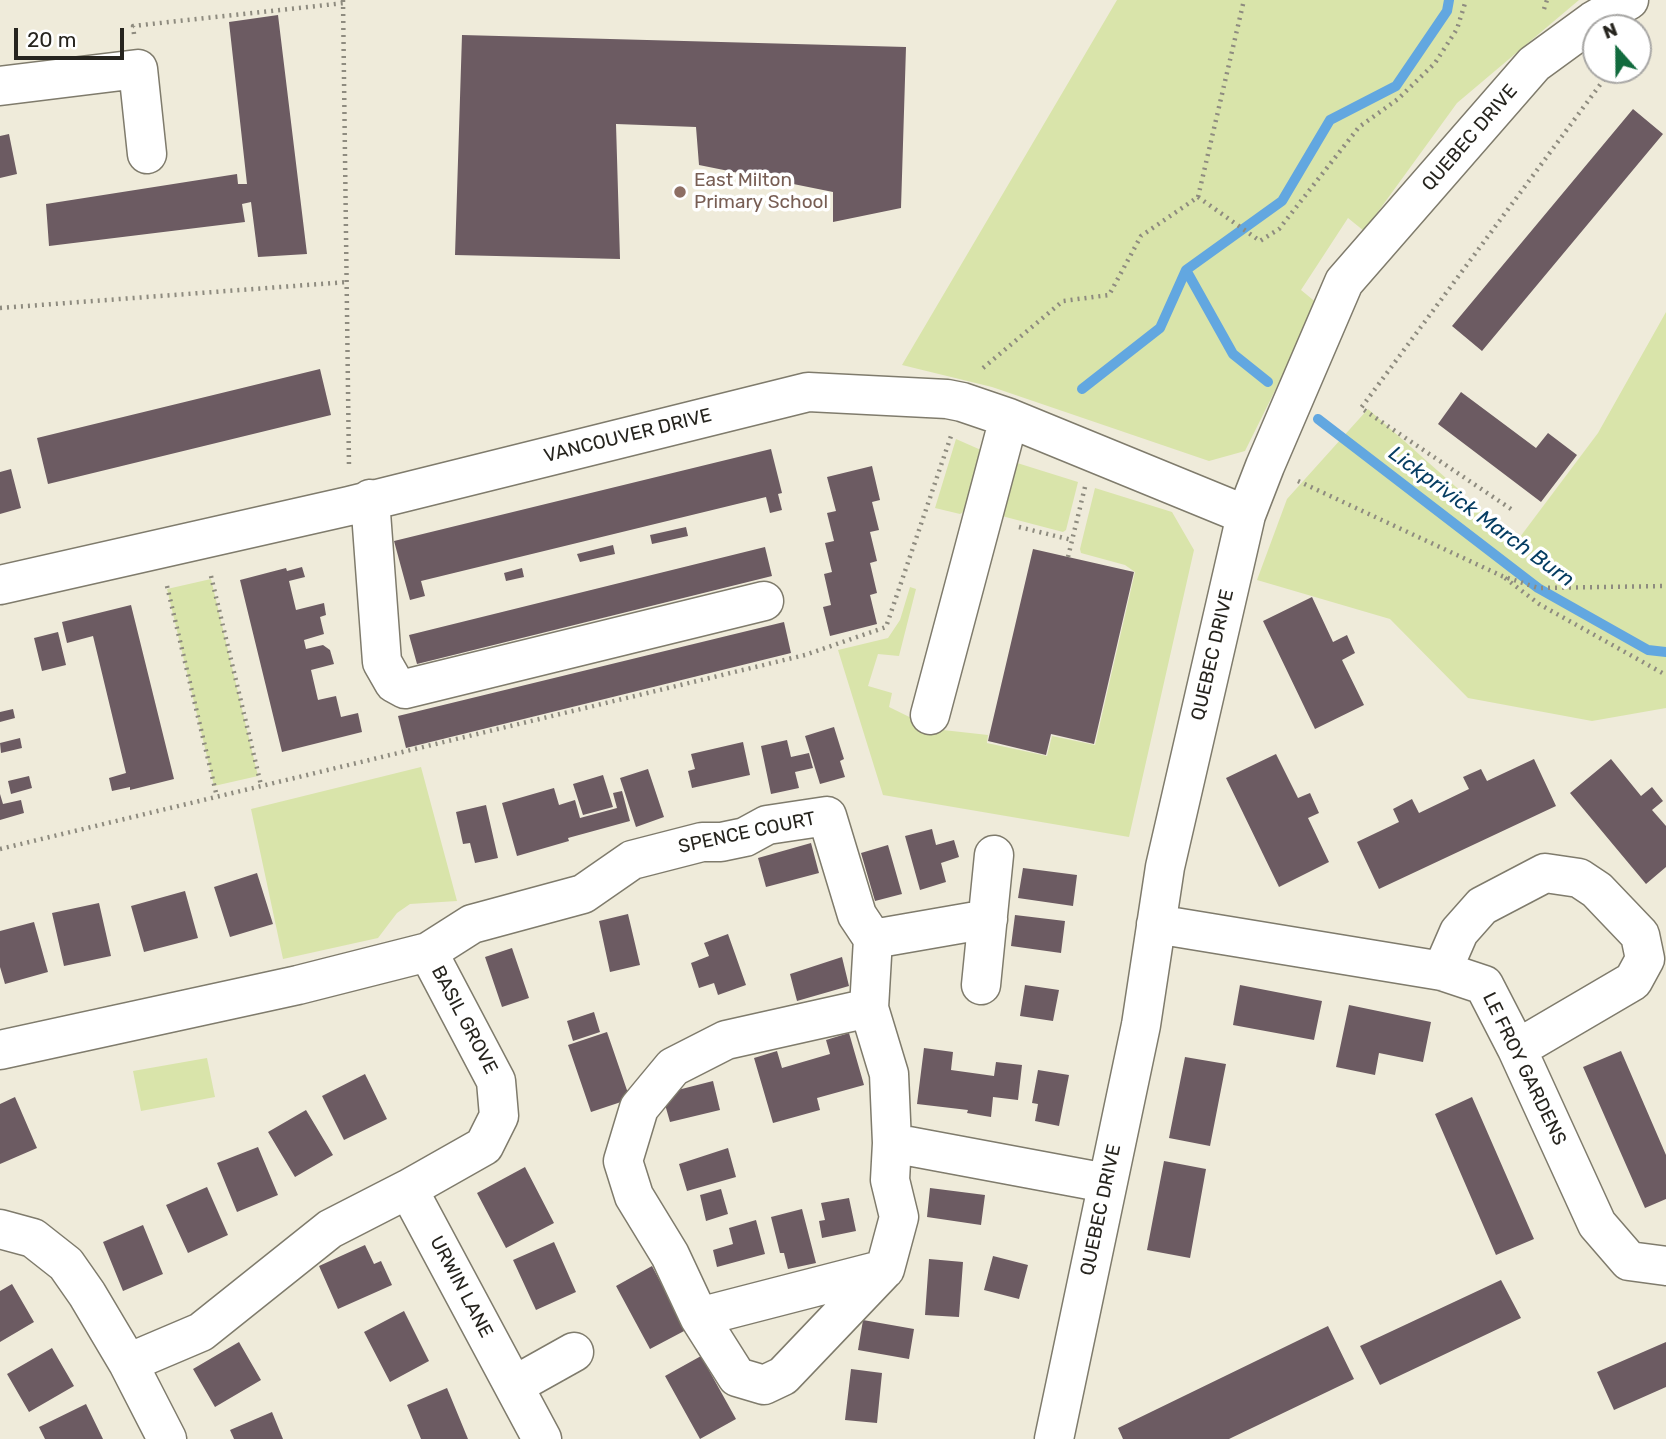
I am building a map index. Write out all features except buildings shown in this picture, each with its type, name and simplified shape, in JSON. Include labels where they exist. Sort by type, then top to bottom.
[{"type":"street","name":"QUEBEC DRIVE","points":[[1054,1439],[1141,1025],[1165,867],[1246,514],[1265,466],[1344,282],[1534,64],[1593,21],[1629,0]]},
{"type":"street","points":[[0,86],[138,69],[147,153]]},
{"type":"street","name":"VANCOUVER DRIVE","points":[[0,585],[359,503],[808,392],[947,399],[1009,418],[1246,514]]},
{"type":"street","points":[[930,715],[1009,418]]},
{"type":"street","points":[[359,503],[382,662],[394,683],[405,689],[764,601]]},
{"type":"street","name":"SPENCE COURT","points":[[428,952],[472,924],[583,894],[632,860],[702,842],[721,842],[745,837],[766,825],[828,816],[857,915],[873,939]]},
{"type":"street","points":[[981,985],[994,855]]},
{"type":"street","points":[[1442,971],[1459,932],[1482,906],[1545,873],[1579,878],[1597,890],[1654,947],[1633,981],[1517,1049]]},
{"type":"street","points":[[869,1008],[726,1040],[673,1068],[639,1108],[623,1161],[634,1196],[670,1255],[699,1317],[737,1377],[764,1385],[783,1376],[885,1269],[899,1217],[890,1180],[892,1143],[889,1074],[869,1008],[873,939],[988,919]]},
{"type":"street","name":"LE FROY GARDENS","points":[[1156,924],[1442,971],[1484,985],[1517,1049],[1597,1224],[1629,1261],[1666,1266]]},
{"type":"street","name":"BASIL GROVE","points":[[0,1051],[298,985],[428,952],[496,1082],[499,1116],[484,1146],[330,1229],[201,1332],[128,1363]]},
{"type":"street","points":[[892,1143],[1106,1183]]},
{"type":"street","name":"URWIN LANE","points":[[408,1189],[542,1439]]},
{"type":"street","points":[[0,1229],[33,1238],[66,1264],[128,1363],[167,1439]]},
{"type":"street","points":[[699,1317],[885,1269]]},
{"type":"street","points":[[515,1385],[574,1352]]},
{"type":"path","points":[[996,357],[1063,301],[1108,295],[1141,236],[1198,197],[1244,0]]},
{"type":"path","points":[[1198,197],[1259,241],[1279,229],[1359,127],[1398,99],[1435,63],[1457,29],[1466,0]]},
{"type":"path","points":[[138,69],[133,26],[344,1],[347,282],[359,503]]},
{"type":"path","points":[[1511,509],[1361,408],[1601,84]]},
{"type":"path","points":[[0,308],[347,282]]},
{"type":"path","points":[[1068,557],[1086,485],[1097,454]]},
{"type":"path","points":[[1265,466],[1502,576],[1538,588],[1666,586]]},
{"type":"path","points":[[982,519],[1072,540]]},
{"type":"path","points":[[202,538],[261,786]]},
{"type":"path","points":[[158,548],[217,797]]},
{"type":"path","points":[[1502,576],[1539,604],[1666,675]]},
{"type":"green space","points":[[1117,0],[1579,0],[1457,103],[1364,231],[1348,218],[1301,290],[1318,304],[1245,451],[1209,461],[992,387],[902,365]]},
{"type":"green space","points":[[1666,312],[1666,708],[1592,721],[1468,698],[1390,619],[1257,580],[1287,499],[1368,409],[1517,541],[1598,433]]},
{"type":"green space","points":[[956,439],[981,450],[966,510],[960,514],[935,508]]},
{"type":"green space","points":[[1014,462],[1078,482],[1066,530],[1063,532],[998,515]]},
{"type":"green space","points":[[1095,488],[1172,512],[1194,550],[1129,837],[883,795],[838,650],[888,638],[900,620],[910,587],[916,589],[899,656],[878,654],[868,686],[892,693],[889,707],[934,729],[988,735],[987,743],[1047,756],[1052,736],[1095,745],[1135,572],[1125,565],[1081,553]]},
{"type":"green space","points":[[211,579],[258,776],[214,786],[167,589]]},
{"type":"green space","points":[[421,767],[457,901],[410,904],[397,913],[378,938],[283,959],[251,809]]},
{"type":"green space","points":[[207,1058],[215,1097],[141,1111],[133,1071]]},
{"type":"waterway","points":[[1082,389],[1160,328],[1186,270],[1282,201],[1330,120],[1396,86],[1447,11],[1449,0]]},
{"type":"waterway","name":"Lickprivick March Burn","points":[[1186,270],[1233,354],[1268,382]]},
{"type":"waterway","name":"Lickprivick March Burn","points":[[1318,419],[1538,588],[1648,650],[1666,652]]},
{"type":"place","name":"East Milton Primary School","points":[[680,192]]}]
